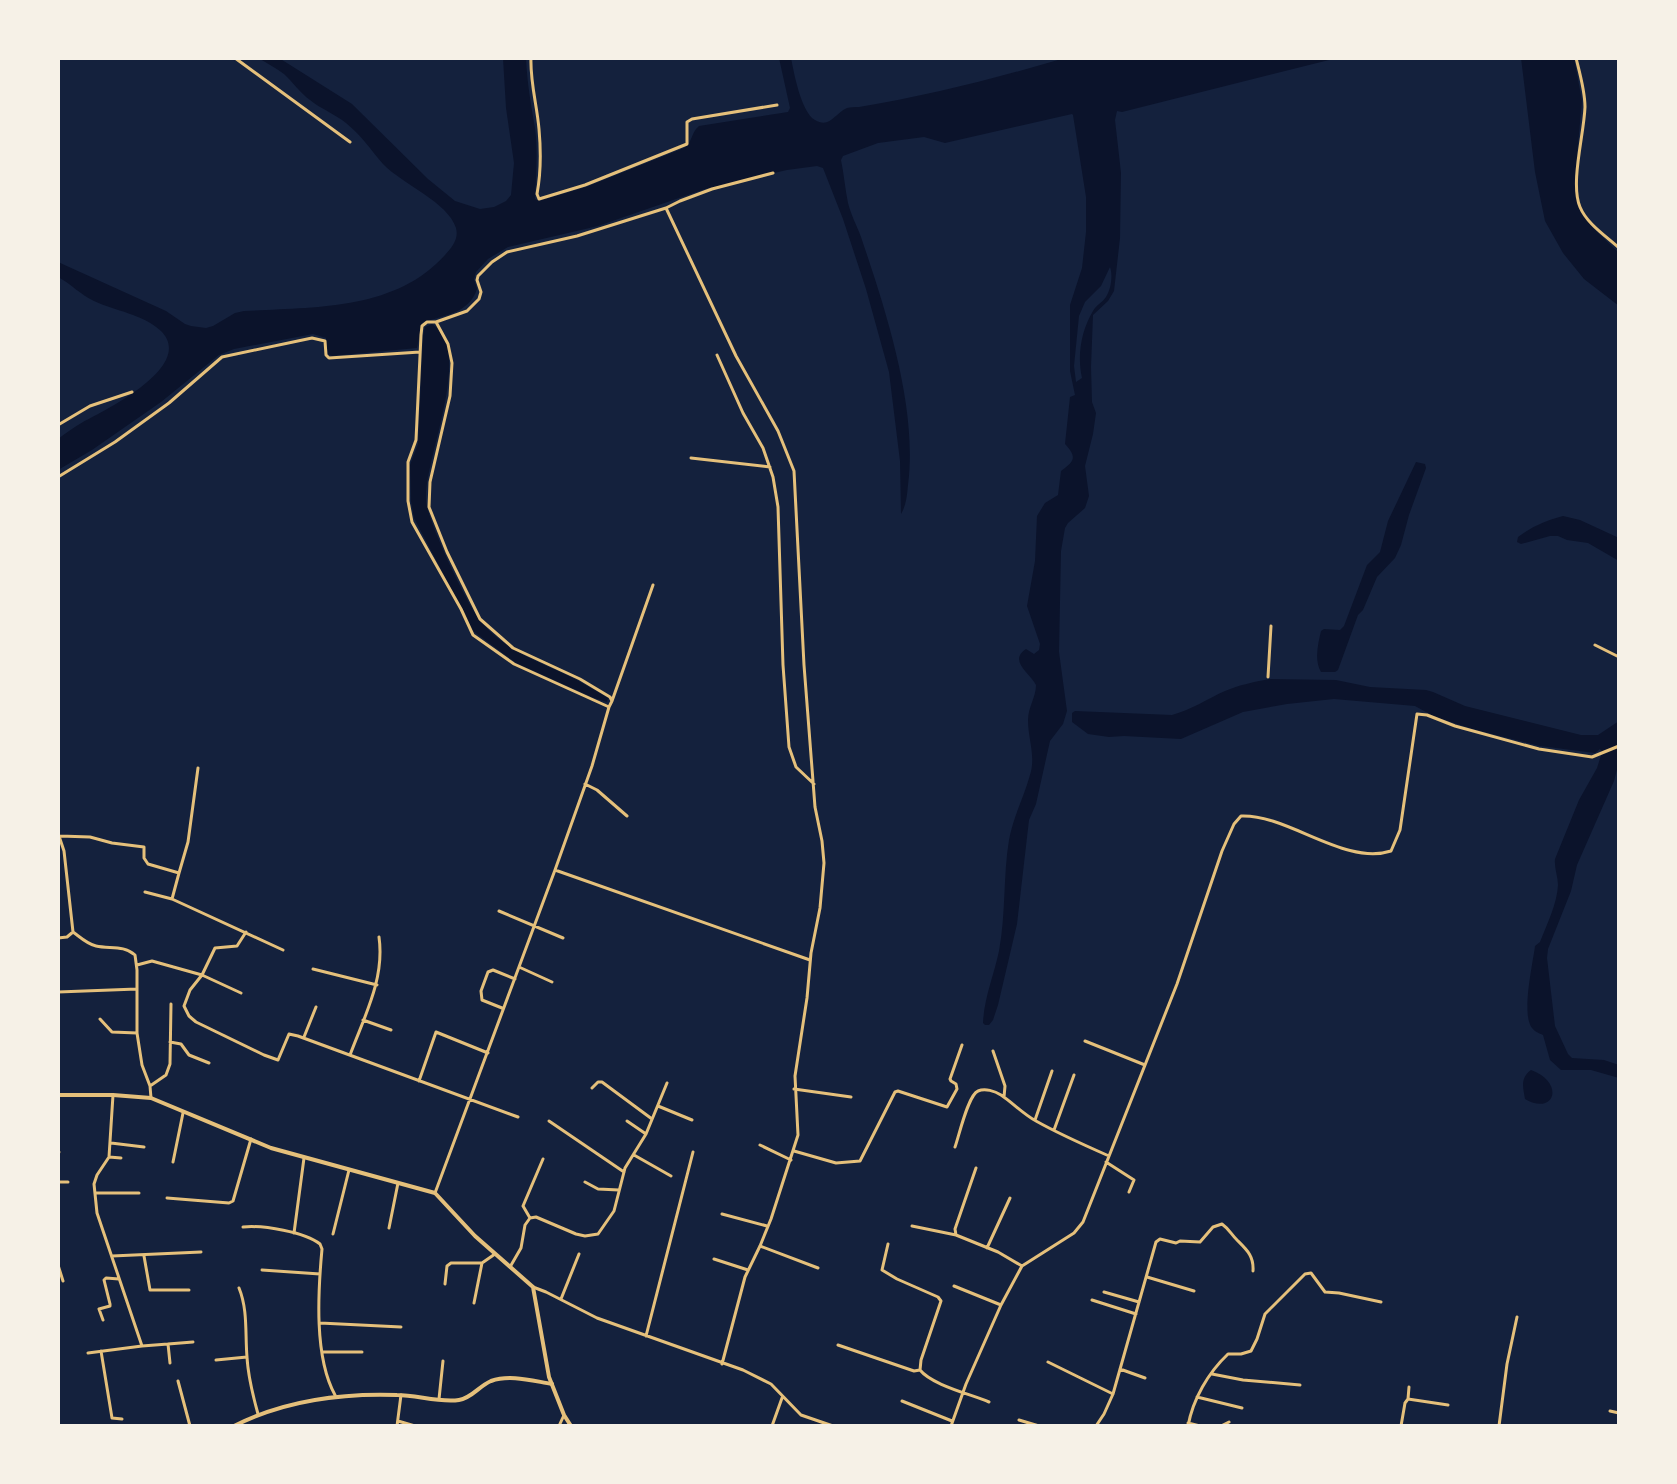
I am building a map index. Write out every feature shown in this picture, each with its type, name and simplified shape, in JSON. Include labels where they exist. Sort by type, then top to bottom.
[{"type":"main road","points":[[58,1095],[151,1098],[271,1148],[435,1193],[475,1236],[533,1287],[552,1384],[571,1426]]},
{"type":"main road","points":[[234,1426],[258,1414],[335,1395],[401,1395],[458,1400],[494,1380],[519,1378],[552,1384]]},
{"type":"street","points":[[235,58],[350,142]]},
{"type":"street","points":[[531,58],[530,78],[541,157],[539,199],[585,185],[687,144],[687,122],[692,119],[777,105]]},
{"type":"street","points":[[1576,58],[1585,109],[1577,185],[1579,205],[1589,222],[1619,248]]},
{"type":"street","points":[[609,707],[514,664],[473,635],[412,522],[407,471],[416,440],[422,326],[467,311],[479,299],[478,276],[507,252],[577,236],[666,208],[712,189],[773,173]]},
{"type":"street","points":[[666,208],[736,356],[778,431],[794,471],[804,665],[815,807],[824,863],[794,1089],[798,1135],[760,1246],[736,1304],[722,1364]]},
{"type":"street","points":[[436,322],[448,344],[452,363],[450,396],[430,482],[429,507],[447,552],[480,619],[513,648],[580,679],[612,701]]},
{"type":"street","points":[[58,477],[115,442],[169,403],[222,357],[312,338],[325,341],[329,358],[420,352]]},
{"type":"street","points":[[717,355],[770,467],[778,507],[789,747],[796,767],[814,784]]},
{"type":"street","points":[[58,425],[90,406],[132,392]]},
{"type":"street","points":[[691,458],[770,467]]},
{"type":"street","points":[[435,1193],[555,870],[653,585]]},
{"type":"street","points":[[1268,677],[1271,626]]},
{"type":"street","points":[[1595,645],[1619,657]]},
{"type":"street","points":[[902,1401],[951,1424],[1001,1305],[1022,1266],[1074,1233],[1083,1222],[1177,984],[1222,851],[1241,816],[1257,815],[1359,853],[1380,855],[1391,851],[1400,830],[1417,714],[1539,749],[1592,757],[1619,746]]},
{"type":"street","points":[[172,899],[188,842],[198,768]]},
{"type":"street","points":[[585,784],[597,790],[627,816]]},
{"type":"street","points":[[151,1098],[137,1033],[137,965],[133,952],[125,948],[91,945],[73,932],[64,851],[59,835],[144,847],[144,858],[148,864],[179,873]]},
{"type":"street","points":[[555,870],[810,960]]},
{"type":"street","points":[[145,892],[172,899],[283,950]]},
{"type":"street","points":[[499,911],[563,938]]},
{"type":"street","points":[[58,938],[67,937],[73,932]]},
{"type":"street","points":[[246,932],[237,946],[215,948],[202,975],[190,990],[184,1006],[196,1022],[278,1060],[289,1034],[304,1038],[518,1117]]},
{"type":"street","points":[[350,1055],[377,985],[381,952],[379,937]]},
{"type":"street","points":[[137,965],[152,961],[202,975],[241,993]]},
{"type":"street","points":[[519,967],[552,982]]},
{"type":"street","points":[[313,969],[377,985]]},
{"type":"street","points":[[504,1009],[482,1000],[481,991],[488,972],[493,970],[515,979]]},
{"type":"street","points":[[58,992],[137,989]]},
{"type":"street","points":[[150,1086],[166,1075],[170,1064],[171,1004]]},
{"type":"street","points":[[304,1038],[316,1007]]},
{"type":"street","points":[[100,1019],[112,1032],[137,1033]]},
{"type":"street","points":[[363,1020],[391,1030]]},
{"type":"street","points":[[419,1081],[436,1032],[488,1053]]},
{"type":"street","points":[[1085,1041],[1145,1065]]},
{"type":"street","points":[[170,1042],[181,1044],[189,1055],[209,1063]]},
{"type":"street","points":[[794,1151],[836,1163],[860,1161],[895,1092],[947,1107],[957,1087],[950,1079],[962,1045]]},
{"type":"street","points":[[993,1051],[1005,1086],[1004,1097]]},
{"type":"street","points":[[1035,1120],[1052,1071]]},
{"type":"street","points":[[1054,1130],[1074,1075]]},
{"type":"street","points":[[592,1088],[602,1082],[652,1119]]},
{"type":"street","points":[[510,1267],[521,1248],[525,1225],[530,1218],[536,1217],[585,1236],[598,1234],[604,1228],[614,1211],[624,1172],[646,1134],[667,1083]]},
{"type":"street","points":[[794,1089],[851,1097]]},
{"type":"street","points":[[955,1147],[970,1098],[978,1091],[987,1090],[995,1091],[1035,1120],[1109,1156]]},
{"type":"street","points":[[113,1095],[109,1157],[94,1184],[97,1213],[142,1346]]},
{"type":"street","points":[[658,1106],[692,1120]]},
{"type":"street","points":[[173,1162],[183,1113]]},
{"type":"street","points":[[549,1121],[624,1172]]},
{"type":"street","points":[[627,1121],[646,1134]]},
{"type":"street","points":[[167,1198],[233,1201],[251,1139]]},
{"type":"street","points":[[111,1143],[144,1147]]},
{"type":"street","points":[[760,1145],[791,1160]]},
{"type":"street","points":[[646,1336],[693,1152]]},
{"type":"street","points":[[634,1155],[671,1176]]},
{"type":"street","points":[[109,1157],[121,1158]]},
{"type":"street","points":[[294,1234],[304,1158]]},
{"type":"street","points":[[530,1218],[523,1206],[543,1159]]},
{"type":"street","points":[[1106,1162],[1134,1180],[1129,1192]]},
{"type":"street","points":[[956,1235],[955,1229],[976,1168]]},
{"type":"street","points":[[333,1234],[349,1170]]},
{"type":"street","points":[[58,1182],[68,1182]]},
{"type":"street","points":[[585,1182],[598,1189],[619,1190]]},
{"type":"street","points":[[389,1228],[398,1183]]},
{"type":"street","points":[[95,1193],[139,1193]]},
{"type":"street","points":[[987,1248],[1010,1198]]},
{"type":"street","points":[[722,1214],[767,1226]]},
{"type":"street","points":[[1096,1426],[1113,1394],[1156,1242],[1160,1239],[1176,1243],[1200,1242],[1213,1227],[1222,1224],[1246,1247],[1254,1261],[1253,1271]]},
{"type":"street","points":[[243,1227],[260,1225],[320,1244],[322,1352],[325,1373],[335,1395]]},
{"type":"street","points":[[912,1226],[956,1235],[1022,1266]]},
{"type":"street","points":[[888,1244],[882,1270],[941,1301],[920,1370],[924,1375],[989,1402]]},
{"type":"street","points":[[760,1246],[818,1268]]},
{"type":"street","points":[[112,1256],[201,1252]]},
{"type":"street","points":[[445,1284],[447,1266],[451,1263],[482,1263],[495,1254]]},
{"type":"street","points":[[560,1299],[579,1254]]},
{"type":"street","points":[[144,1256],[150,1290],[189,1290]]},
{"type":"street","points":[[714,1259],[748,1270]]},
{"type":"street","points":[[474,1303],[482,1263]]},
{"type":"street","points":[[58,1265],[63,1281]]},
{"type":"street","points":[[262,1270],[320,1274]]},
{"type":"street","points":[[1200,1426],[1188,1424],[1200,1388],[1228,1354],[1251,1351],[1265,1314],[1308,1273],[1325,1292],[1381,1302]]},
{"type":"street","points":[[1147,1277],[1194,1291]]},
{"type":"street","points":[[103,1320],[99,1309],[110,1306],[104,1280],[119,1279]]},
{"type":"street","points":[[954,1286],[1001,1305]]},
{"type":"street","points":[[533,1287],[597,1318],[743,1370],[771,1384],[801,1415],[833,1426]]},
{"type":"street","points":[[239,1288],[243,1296],[247,1357],[258,1414]]},
{"type":"street","points":[[1104,1292],[1139,1302]]},
{"type":"street","points":[[1092,1300],[1136,1314]]},
{"type":"street","points":[[1499,1426],[1517,1317]]},
{"type":"street","points":[[320,1323],[401,1327]]},
{"type":"street","points":[[88,1353],[193,1342]]},
{"type":"street","points":[[168,1344],[170,1363]]},
{"type":"street","points":[[838,1345],[914,1371],[920,1370]]},
{"type":"street","points":[[101,1351],[112,1418],[122,1419]]},
{"type":"street","points":[[322,1352],[362,1352]]},
{"type":"street","points":[[216,1360],[247,1357]]},
{"type":"street","points":[[439,1399],[443,1361]]},
{"type":"street","points":[[1048,1362],[1113,1394]]},
{"type":"street","points":[[1120,1369],[1145,1378]]},
{"type":"street","points":[[1212,1374],[1300,1385]]},
{"type":"street","points":[[178,1381],[190,1426]]},
{"type":"street","points":[[1401,1426],[1409,1387]]},
{"type":"street","points":[[401,1395],[397,1424],[415,1426]]},
{"type":"street","points":[[1197,1397],[1242,1408]]},
{"type":"street","points":[[772,1426],[782,1398]]},
{"type":"street","points":[[1408,1399],[1448,1405]]},
{"type":"street","points":[[1610,1411],[1619,1413]]},
{"type":"street","points":[[559,1426],[564,1415]]},
{"type":"street","points":[[1019,1420],[1039,1426]]},
{"type":"street","points":[[1221,1426],[1229,1422]]},
{"type":"water","points":[[258,58],[279,58],[352,104],[428,179],[455,201],[480,209],[494,207],[511,195],[514,163],[503,58],[526,58],[536,136],[535,199],[539,201],[586,187],[684,148],[699,126],[788,112],[790,108],[779,58],[791,58],[806,109],[815,120],[825,123],[847,108],[959,86],[1058,58],[1337,58],[1117,111],[1115,120],[1121,173],[1120,238],[1114,291],[1093,315],[1092,402],[1096,413],[1085,466],[1089,496],[1085,508],[1065,528],[1061,551],[1059,652],[1067,711],[1063,724],[1050,741],[1036,804],[1029,820],[1017,924],[998,1005],[989,1025],[983,1023],[1001,937],[1009,840],[1032,768],[1028,720],[1036,685],[1019,658],[1026,649],[1034,654],[1040,644],[1027,606],[1035,561],[1037,516],[1045,503],[1058,495],[1061,471],[1073,459],[1065,444],[1070,397],[1075,395],[1070,371],[1070,305],[1082,268],[1086,197],[1073,115],[945,143],[924,137],[878,143],[843,156],[841,160],[848,203],[880,296],[904,392],[910,455],[907,497],[901,514],[900,461],[889,372],[843,219],[823,168],[817,166],[705,189],[598,226],[508,247],[488,259],[476,272],[474,279],[477,289],[468,304],[422,323],[417,348],[332,356],[328,354],[326,338],[313,334],[234,349],[219,355],[161,402],[58,470],[58,439],[143,385],[158,372],[167,358],[169,344],[154,325],[94,301],[58,277],[58,262],[166,311],[185,324],[206,328],[244,311],[325,306],[378,296],[402,287],[425,273],[454,243],[456,228],[444,210],[383,164],[346,123],[314,103],[284,74]],"holes":[[[1110,267],[1108,294],[1094,309],[1083,335],[1080,352],[1082,378],[1076,382],[1074,366],[1079,316],[1085,302],[1101,286]]]},
{"type":"water","points":[[1521,58],[1574,58],[1582,101],[1575,177],[1577,205],[1593,228],[1619,253],[1619,306],[1584,279],[1563,253],[1545,221],[1535,172]]},
{"type":"water","points":[[432,324],[444,338],[449,357],[444,407],[427,483],[426,501],[450,564],[476,614],[501,641],[608,698],[607,702],[516,663],[473,631],[414,518],[410,465],[418,444],[423,336],[425,327]]},
{"type":"water","points":[[1416,462],[1425,464],[1426,468],[1401,545],[1395,558],[1377,577],[1358,615],[1338,670],[1321,672],[1317,657],[1321,631],[1340,630],[1344,626],[1367,565],[1380,552],[1388,521]]},
{"type":"water","points":[[1563,516],[1580,520],[1619,538],[1619,561],[1588,543],[1558,536],[1521,544],[1517,542],[1518,537],[1528,530]]},
{"type":"water","points":[[1269,679],[1336,680],[1370,687],[1426,690],[1465,706],[1581,735],[1598,735],[1619,721],[1619,762],[1614,781],[1577,865],[1547,958],[1555,1026],[1568,1054],[1572,1058],[1604,1060],[1619,1065],[1619,1078],[1591,1070],[1561,1070],[1550,1060],[1543,1035],[1532,1028],[1528,1012],[1535,946],[1540,942],[1557,892],[1555,859],[1579,800],[1597,768],[1602,752],[1600,749],[1595,753],[1540,746],[1435,717],[1415,706],[1334,699],[1243,712],[1181,739],[1088,734],[1072,722],[1075,711],[1172,715],[1230,689]]},
{"type":"water","points":[[1531,1070],[1549,1082],[1552,1096],[1549,1101],[1535,1103],[1525,1099],[1524,1080]]}]
